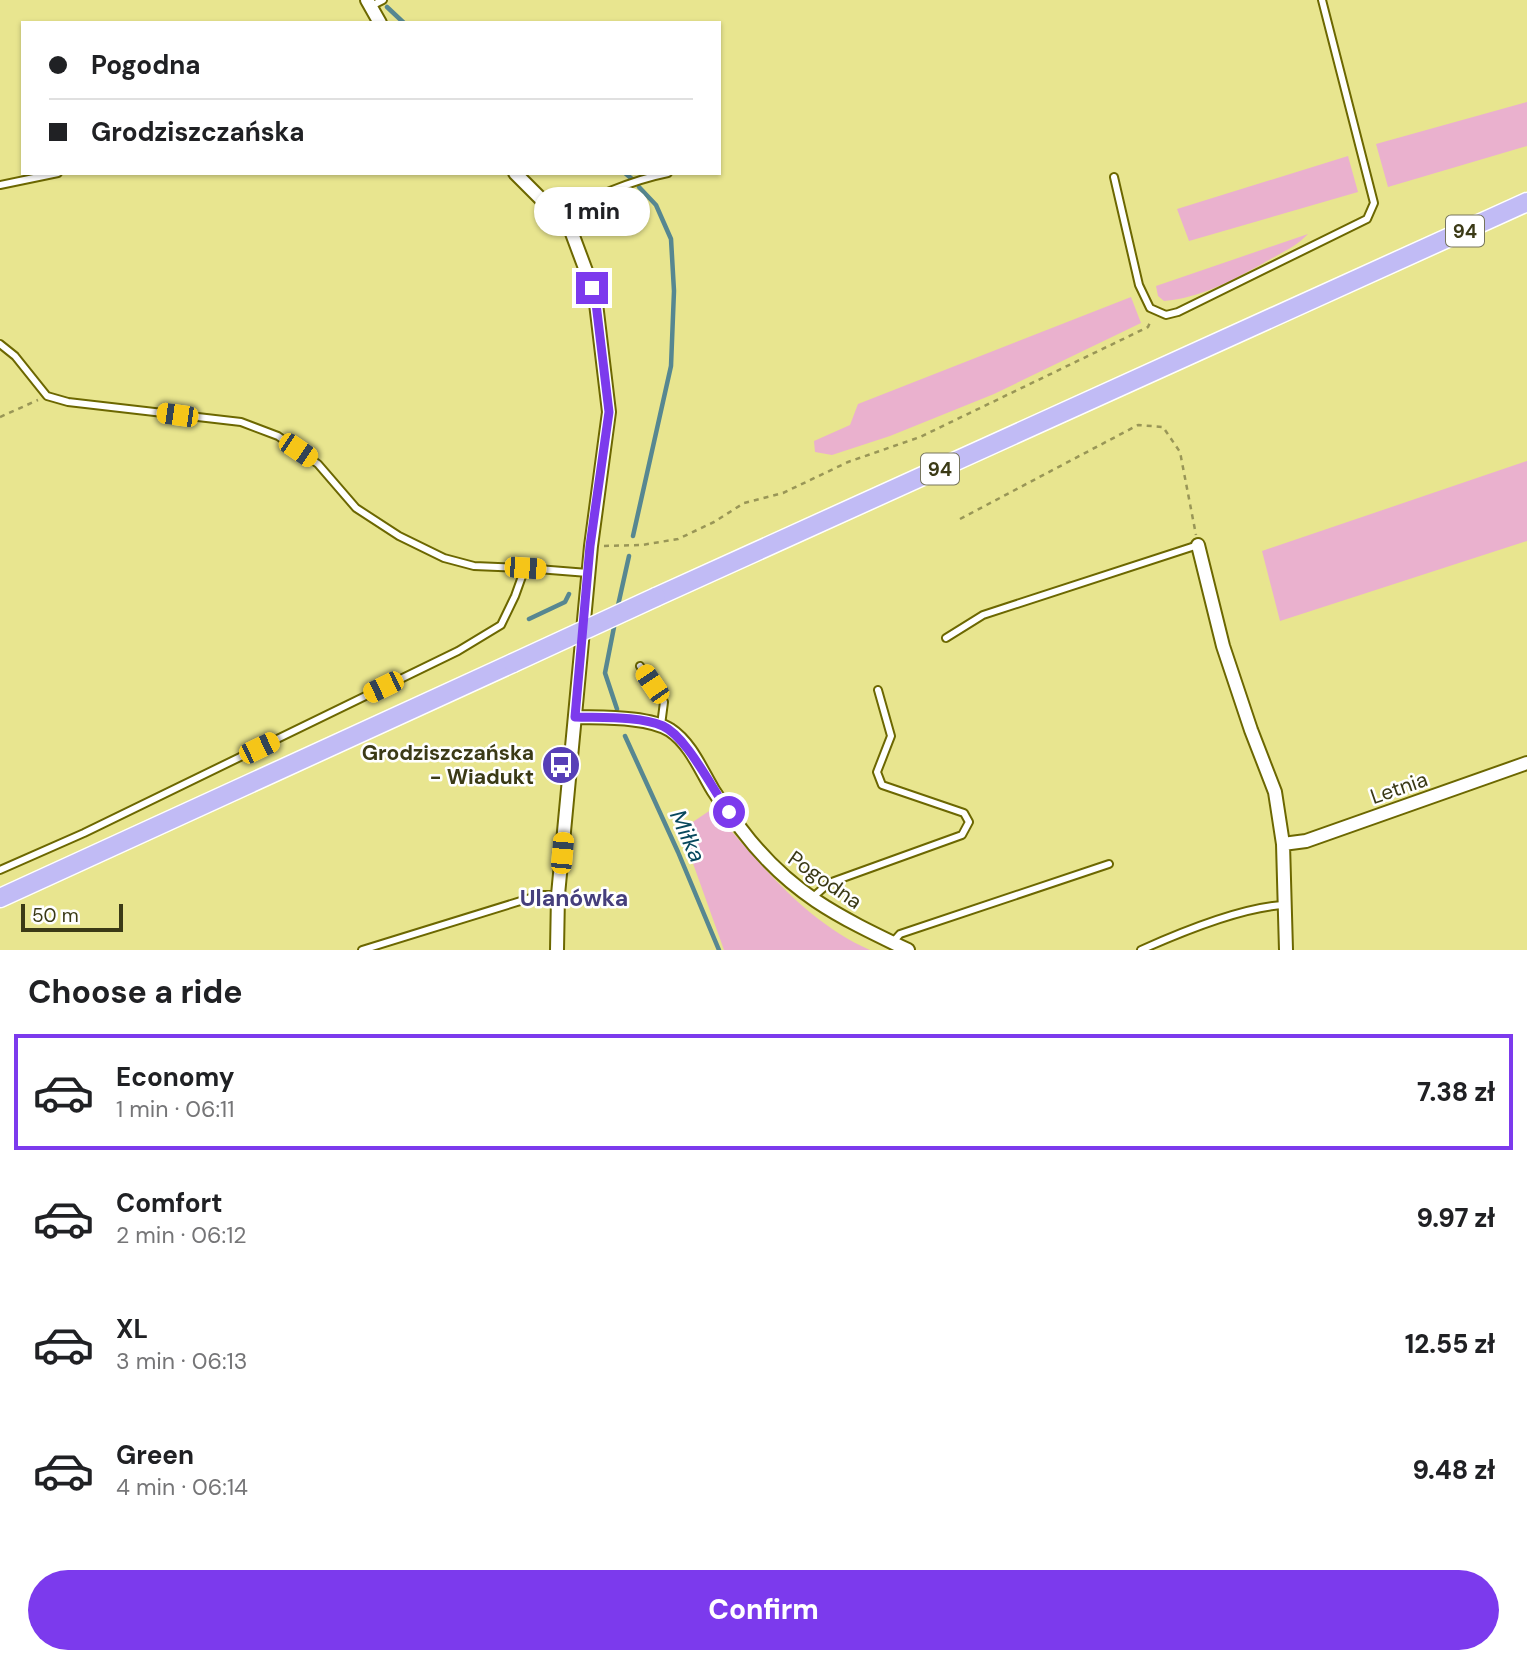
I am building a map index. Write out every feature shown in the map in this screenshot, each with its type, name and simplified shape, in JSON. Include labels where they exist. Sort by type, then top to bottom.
[{"type":"main road","name":"94","points":[[0,898],[1527,202]]},
{"type":"street","points":[[369,3],[379,21]]},
{"type":"street","points":[[517,175],[570,228],[595,295],[609,412],[590,546],[558,895],[557,950]]},
{"type":"street","points":[[1198,545],[1223,646],[1275,792],[1283,844],[1286,950]]},
{"type":"street","points":[[575,717],[662,725]]},
{"type":"street","name":"Pogodna","points":[[662,725],[683,742],[715,794],[770,866],[811,899],[850,923],[908,950]]},
{"type":"street","name":"Letnia","points":[[1283,844],[1306,841],[1527,763]]},
{"type":"lane","points":[[369,3],[383,0]]},
{"type":"lane","points":[[1114,177],[1145,301],[1155,312],[1166,315],[1178,312],[1367,219],[1374,203],[1322,0]]},
{"type":"lane","points":[[0,185],[48,175]]},
{"type":"lane","points":[[558,216],[577,205],[659,175]]},
{"type":"lane","points":[[0,344],[15,356],[47,396],[68,402],[241,422],[278,436],[318,464],[356,508],[399,536],[444,558],[474,566],[588,573]]},
{"type":"lane","points":[[946,638],[983,615],[1198,545]]},
{"type":"lane","points":[[0,870],[84,833],[458,651],[501,625],[516,596],[525,568]]},
{"type":"lane","points":[[640,666],[664,702],[662,725]]},
{"type":"lane","points":[[811,899],[829,883],[962,835],[967,829],[969,822],[964,813],[882,785],[877,772],[891,736],[878,690]]},
{"type":"lane","points":[[892,943],[900,934],[1109,864]]},
{"type":"lane","points":[[362,950],[540,895],[558,895]]},
{"type":"lane","points":[[1140,950],[1263,906],[1284,905]]},
{"type":"path","points":[[590,546],[642,545],[678,538],[714,522],[744,503],[783,493],[848,462],[920,437],[1148,327],[1155,312]]},
{"type":"path","points":[[0,417],[47,396]]},
{"type":"path","points":[[960,519],[1138,425],[1163,426],[1180,452],[1198,545]]},
{"type":"shaded area","points":[[1527,102],[1527,146],[1388,187],[1376,144]]},
{"type":"shaded area","points":[[1348,156],[1358,192],[1189,241],[1177,209]]},
{"type":"shaded area","points":[[1308,234],[1286,250],[1215,288],[1164,301],[1158,296],[1156,286]]},
{"type":"shaded area","points":[[1131,297],[1141,323],[994,394],[890,436],[832,455],[815,452],[814,441],[850,425],[858,404]]},
{"type":"shaded area","points":[[1527,461],[1527,541],[1280,621],[1262,551]]},
{"type":"shaded area","points":[[712,809],[803,907],[846,938],[870,950],[724,950],[681,830]]},
{"type":"waterway","points":[[387,7],[402,21]]},
{"type":"waterway","points":[[627,175],[632,179]]},
{"type":"waterway","points":[[633,536],[671,366],[674,291],[671,239],[656,205],[639,187]]},
{"type":"waterway","points":[[617,610],[629,556]]},
{"type":"waterway","points":[[529,619],[565,602],[569,594]]},
{"type":"waterway","points":[[615,622],[605,673],[617,709]]},
{"type":"waterway","name":"Miłka","points":[[625,736],[719,950]]},
{"type":"place","name":"Grodziszczańska - Wiadukt","points":[[561,765]]},
{"type":"district","name":"Ulanówka","points":[[574,898]]},
{"type":"route","points":[[592,288],[609,412],[590,546],[575,717],[662,725],[683,742],[729,812]]}]
